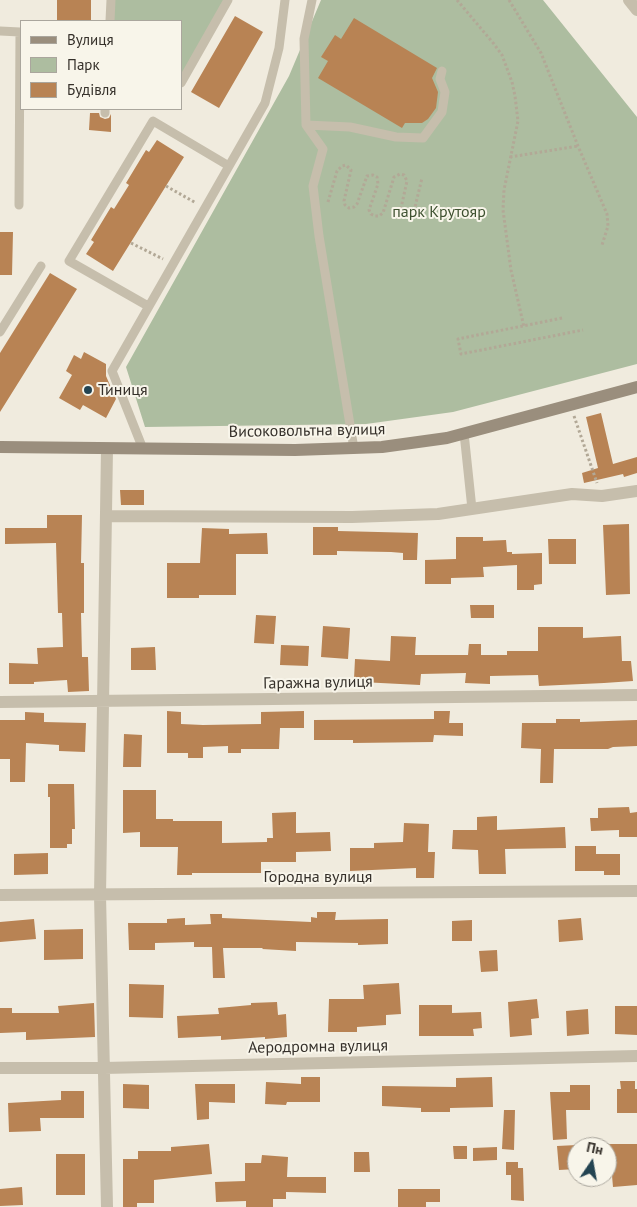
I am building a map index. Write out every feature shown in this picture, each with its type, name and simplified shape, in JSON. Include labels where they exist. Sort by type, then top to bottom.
[{"type":"main road","name":"Високовольтна вулиця","points":[[0,447],[354,449],[392,446],[464,434],[637,387]]},
{"type":"street","points":[[628,0],[637,10]]},
{"type":"street","points":[[107,449],[100,895],[108,1207]]},
{"type":"street","points":[[106,516],[438,514],[572,494],[602,496],[637,491]]},
{"type":"street","name":"Гаражна вулиця","points":[[0,702],[637,695]]},
{"type":"street","name":"Городна вулиця","points":[[0,895],[637,891]]},
{"type":"street","name":"Аеродромна вулиця","points":[[0,1068],[104,1068],[637,1056]]},
{"type":"lane","points":[[110,20],[111,0]]},
{"type":"lane","points":[[182,81],[228,0]]},
{"type":"lane","points":[[143,449],[112,371],[265,103],[278,48],[285,0]]},
{"type":"lane","points":[[312,0],[304,39],[306,125],[323,149],[313,186],[354,449]]},
{"type":"lane","points":[[0,31],[20,32],[19,205]]},
{"type":"lane","points":[[306,125],[350,127],[396,137],[423,138],[442,112],[445,92],[440,79],[442,71]]},
{"type":"lane","points":[[148,306],[68,261],[153,121],[228,166]]},
{"type":"lane","points":[[0,332],[42,266]]},
{"type":"lane","points":[[464,434],[472,509]]},
{"type":"path","points":[[457,0],[502,55],[512,82],[518,121],[504,190],[503,210],[511,270],[524,327]]},
{"type":"path","points":[[509,0],[542,54],[607,214],[608,226],[602,245]]},
{"type":"path","points":[[510,157],[578,146]]},
{"type":"path","points":[[317,216],[326,209],[337,171],[342,166],[346,165],[351,170],[344,201],[345,205],[349,208],[357,204],[365,178],[371,175],[377,177],[378,184],[369,210],[375,216],[383,213],[394,177],[400,174],[406,177],[407,181],[401,208],[406,212],[413,211],[422,178]]},
{"type":"path","points":[[166,186],[204,208]]},
{"type":"path","points":[[131,243],[172,264]]},
{"type":"path","points":[[562,318],[458,339],[461,354],[583,330]]},
{"type":"path","points":[[571,406],[602,496]]},
{"type":"green space","points":[[111,0],[228,0],[182,81],[182,20],[110,20]]},
{"type":"green space","name":"парк Крутояр","points":[[321,0],[543,0],[637,117],[637,364],[453,412],[366,424],[145,427],[126,367],[289,76]]},
{"type":"building","points":[[57,0],[91,0],[91,20],[57,20]]},
{"type":"building","points":[[235,16],[263,32],[219,108],[191,92]]},
{"type":"building","points":[[354,18],[437,68],[432,78],[438,92],[436,108],[428,119],[422,123],[405,123],[402,128],[318,78],[328,61],[321,57],[335,35],[341,39]]},
{"type":"building","points":[[90,113],[99,113],[100,117],[105,119],[109,118],[111,114],[111,132],[89,130]]},
{"type":"building","points":[[157,140],[184,157],[113,271],[86,254],[94,242],[91,240],[111,207],[114,209],[129,185],[126,183],[146,150],[149,152]]},
{"type":"building","points":[[0,232],[13,232],[12,275],[0,275]]},
{"type":"building","points":[[50,273],[77,289],[0,412],[0,353]]},
{"type":"building","name":"Тиниця","points":[[84,352],[106,364],[106,376],[116,399],[106,418],[83,405],[80,410],[59,398],[72,375],[66,371],[74,355],[81,359]]},
{"type":"building","points":[[601,413],[613,464],[637,457],[637,473],[624,477],[623,474],[584,483],[582,473],[598,468],[586,417]]},
{"type":"building","points":[[120,490],[144,490],[144,505],[121,505]]},
{"type":"building","points":[[47,515],[82,515],[81,563],[84,563],[84,613],[81,613],[82,657],[88,657],[89,691],[68,692],[67,680],[34,682],[34,684],[9,684],[9,663],[38,664],[37,648],[63,647],[62,613],[58,613],[56,543],[5,544],[5,528],[47,528]]},
{"type":"building","points":[[629,524],[630,594],[606,595],[603,525]]},
{"type":"building","points":[[313,527],[338,527],[338,531],[418,533],[417,560],[403,560],[403,553],[391,552],[337,551],[337,555],[313,555]]},
{"type":"building","points":[[202,528],[229,529],[229,534],[267,533],[268,554],[236,554],[236,595],[199,595],[199,598],[167,598],[167,563],[200,563]]},
{"type":"building","points":[[456,537],[483,537],[483,541],[506,540],[507,552],[512,552],[512,554],[542,553],[542,584],[534,585],[534,590],[517,590],[517,565],[483,567],[484,577],[451,578],[451,584],[425,584],[425,560],[456,559]]},
{"type":"building","points":[[548,539],[576,539],[576,564],[549,564]]},
{"type":"building","points":[[470,605],[494,605],[494,618],[471,618]]},
{"type":"building","points":[[256,615],[276,616],[274,644],[254,643]]},
{"type":"building","points":[[323,626],[350,628],[348,659],[321,657]]},
{"type":"building","points":[[538,627],[583,627],[583,638],[621,636],[622,661],[631,661],[633,681],[539,686],[538,675],[490,676],[490,684],[465,683],[466,673],[421,674],[420,685],[361,682],[361,680],[354,679],[355,659],[390,661],[391,636],[416,637],[415,655],[468,655],[469,644],[481,644],[481,655],[507,655],[507,651],[538,651]]},
{"type":"building","points":[[281,645],[309,646],[308,666],[280,665]]},
{"type":"building","points":[[155,647],[156,670],[131,670],[131,648]]},
{"type":"building","points":[[167,711],[181,712],[181,724],[203,725],[261,724],[261,712],[304,711],[304,728],[280,728],[279,749],[241,749],[241,753],[228,753],[228,746],[203,747],[203,758],[188,758],[188,753],[167,753]]},
{"type":"building","points":[[434,711],[450,711],[449,723],[463,723],[463,736],[434,735],[433,742],[353,743],[353,740],[314,740],[314,720],[434,719]]},
{"type":"building","points":[[25,712],[44,713],[44,722],[86,723],[85,752],[59,751],[59,745],[26,743],[25,782],[10,782],[10,759],[0,759],[0,720],[25,720]]},
{"type":"building","points":[[556,719],[580,719],[580,722],[637,720],[637,746],[608,749],[554,749],[553,783],[540,783],[541,749],[521,748],[522,723],[556,723]]},
{"type":"building","points":[[124,734],[142,735],[141,767],[123,767]]},
{"type":"building","points":[[48,784],[74,784],[75,829],[72,829],[72,844],[67,844],[67,848],[50,848],[50,797],[48,797]]},
{"type":"building","points":[[123,790],[156,790],[156,819],[222,821],[222,843],[267,842],[267,838],[273,838],[272,813],[296,812],[296,833],[330,832],[331,851],[296,852],[296,862],[261,862],[261,873],[192,873],[192,875],[177,875],[178,847],[140,847],[140,832],[123,833]]},
{"type":"building","points":[[629,807],[630,813],[637,812],[637,837],[619,837],[619,830],[591,831],[590,818],[598,818],[598,808]]},
{"type":"building","points":[[497,816],[497,830],[565,827],[566,848],[505,849],[506,874],[479,874],[478,850],[452,849],[453,830],[477,830],[477,817]]},
{"type":"building","points":[[404,823],[429,824],[428,852],[435,852],[434,878],[416,878],[416,868],[350,871],[350,848],[374,848],[374,843],[403,842]]},
{"type":"building","points":[[575,846],[596,846],[596,854],[620,854],[620,875],[604,875],[604,871],[575,871]]},
{"type":"building","points":[[48,853],[48,874],[14,875],[14,854]]},
{"type":"building","points":[[317,912],[336,912],[335,920],[388,919],[388,944],[358,945],[358,943],[296,942],[296,951],[263,948],[223,948],[225,978],[213,978],[212,947],[194,947],[194,942],[155,943],[155,950],[129,950],[128,923],[167,923],[167,919],[185,918],[185,925],[211,924],[210,914],[222,914],[222,918],[311,922],[311,917],[317,918]]},
{"type":"building","points":[[581,918],[583,940],[559,942],[558,920]]},
{"type":"building","points":[[34,919],[36,939],[0,942],[0,922]]},
{"type":"building","points":[[472,920],[472,941],[452,941],[452,921]]},
{"type":"building","points":[[83,929],[83,959],[44,960],[44,930]]},
{"type":"building","points":[[497,950],[498,971],[481,972],[479,951]]},
{"type":"building","points":[[399,983],[401,1014],[386,1015],[386,1025],[357,1027],[357,1032],[328,1032],[329,999],[364,999],[363,985]]},
{"type":"building","points":[[129,984],[164,985],[163,1018],[129,1017]]},
{"type":"building","points":[[537,999],[539,1018],[531,1019],[532,1035],[510,1037],[508,1002]]},
{"type":"building","points":[[277,1002],[278,1015],[286,1014],[287,1037],[221,1040],[221,1036],[178,1038],[177,1016],[219,1014],[218,1008],[251,1005],[251,1003]]},
{"type":"building","points":[[94,1003],[95,1037],[26,1040],[26,1032],[0,1033],[0,1008],[12,1008],[12,1013],[59,1013],[58,1006]]},
{"type":"building","points":[[419,1005],[452,1005],[452,1013],[481,1012],[482,1028],[473,1029],[474,1036],[419,1036]]},
{"type":"building","points":[[615,1006],[637,1006],[637,1035],[615,1034]]},
{"type":"building","points":[[588,1009],[589,1034],[567,1036],[566,1011]]},
{"type":"building","points":[[301,1077],[320,1077],[320,1102],[287,1102],[286,1105],[265,1104],[266,1082],[301,1084]]},
{"type":"building","points":[[492,1077],[493,1107],[450,1108],[450,1112],[421,1112],[421,1108],[382,1106],[382,1086],[456,1087],[456,1078]]},
{"type":"building","points":[[620,1081],[635,1081],[637,1113],[617,1113],[617,1089],[621,1089]]},
{"type":"building","points":[[123,1084],[149,1085],[149,1109],[123,1108]]},
{"type":"building","points":[[195,1084],[235,1084],[235,1103],[209,1102],[209,1119],[197,1120]]},
{"type":"building","points":[[570,1085],[590,1085],[590,1110],[566,1110],[567,1139],[553,1140],[550,1092],[570,1092]]},
{"type":"building","points":[[61,1091],[84,1091],[84,1118],[40,1118],[41,1131],[9,1132],[8,1103],[61,1100]]},
{"type":"building","points":[[504,1110],[515,1110],[514,1150],[502,1149]]},
{"type":"building","points":[[209,1144],[212,1174],[154,1180],[154,1203],[137,1203],[137,1207],[123,1207],[123,1159],[138,1159],[138,1151],[171,1151],[171,1147]]},
{"type":"building","points":[[617,1144],[637,1144],[637,1185],[617,1187]]},
{"type":"building","points":[[453,1146],[467,1146],[467,1159],[454,1159]]},
{"type":"building","points":[[557,1146],[567,1146],[567,1170],[559,1170]]},
{"type":"building","points":[[497,1147],[497,1160],[473,1161],[473,1148]]},
{"type":"building","points":[[354,1152],[369,1152],[370,1172],[354,1172]]},
{"type":"building","points":[[56,1154],[85,1154],[85,1195],[56,1195]]},
{"type":"building","points":[[262,1155],[288,1157],[287,1177],[326,1177],[326,1193],[286,1192],[286,1199],[273,1199],[273,1207],[246,1207],[246,1201],[216,1202],[215,1182],[245,1181],[245,1163],[261,1163]]},
{"type":"building","points":[[506,1162],[518,1162],[518,1168],[523,1168],[524,1201],[511,1200],[511,1175],[506,1175]]},
{"type":"building","points":[[22,1187],[23,1205],[0,1206],[0,1189]]},
{"type":"building","points":[[398,1189],[440,1189],[440,1202],[426,1202],[426,1207],[398,1207]]},
{"type":"place","name":"Тиниця","points":[[88,390]]}]
